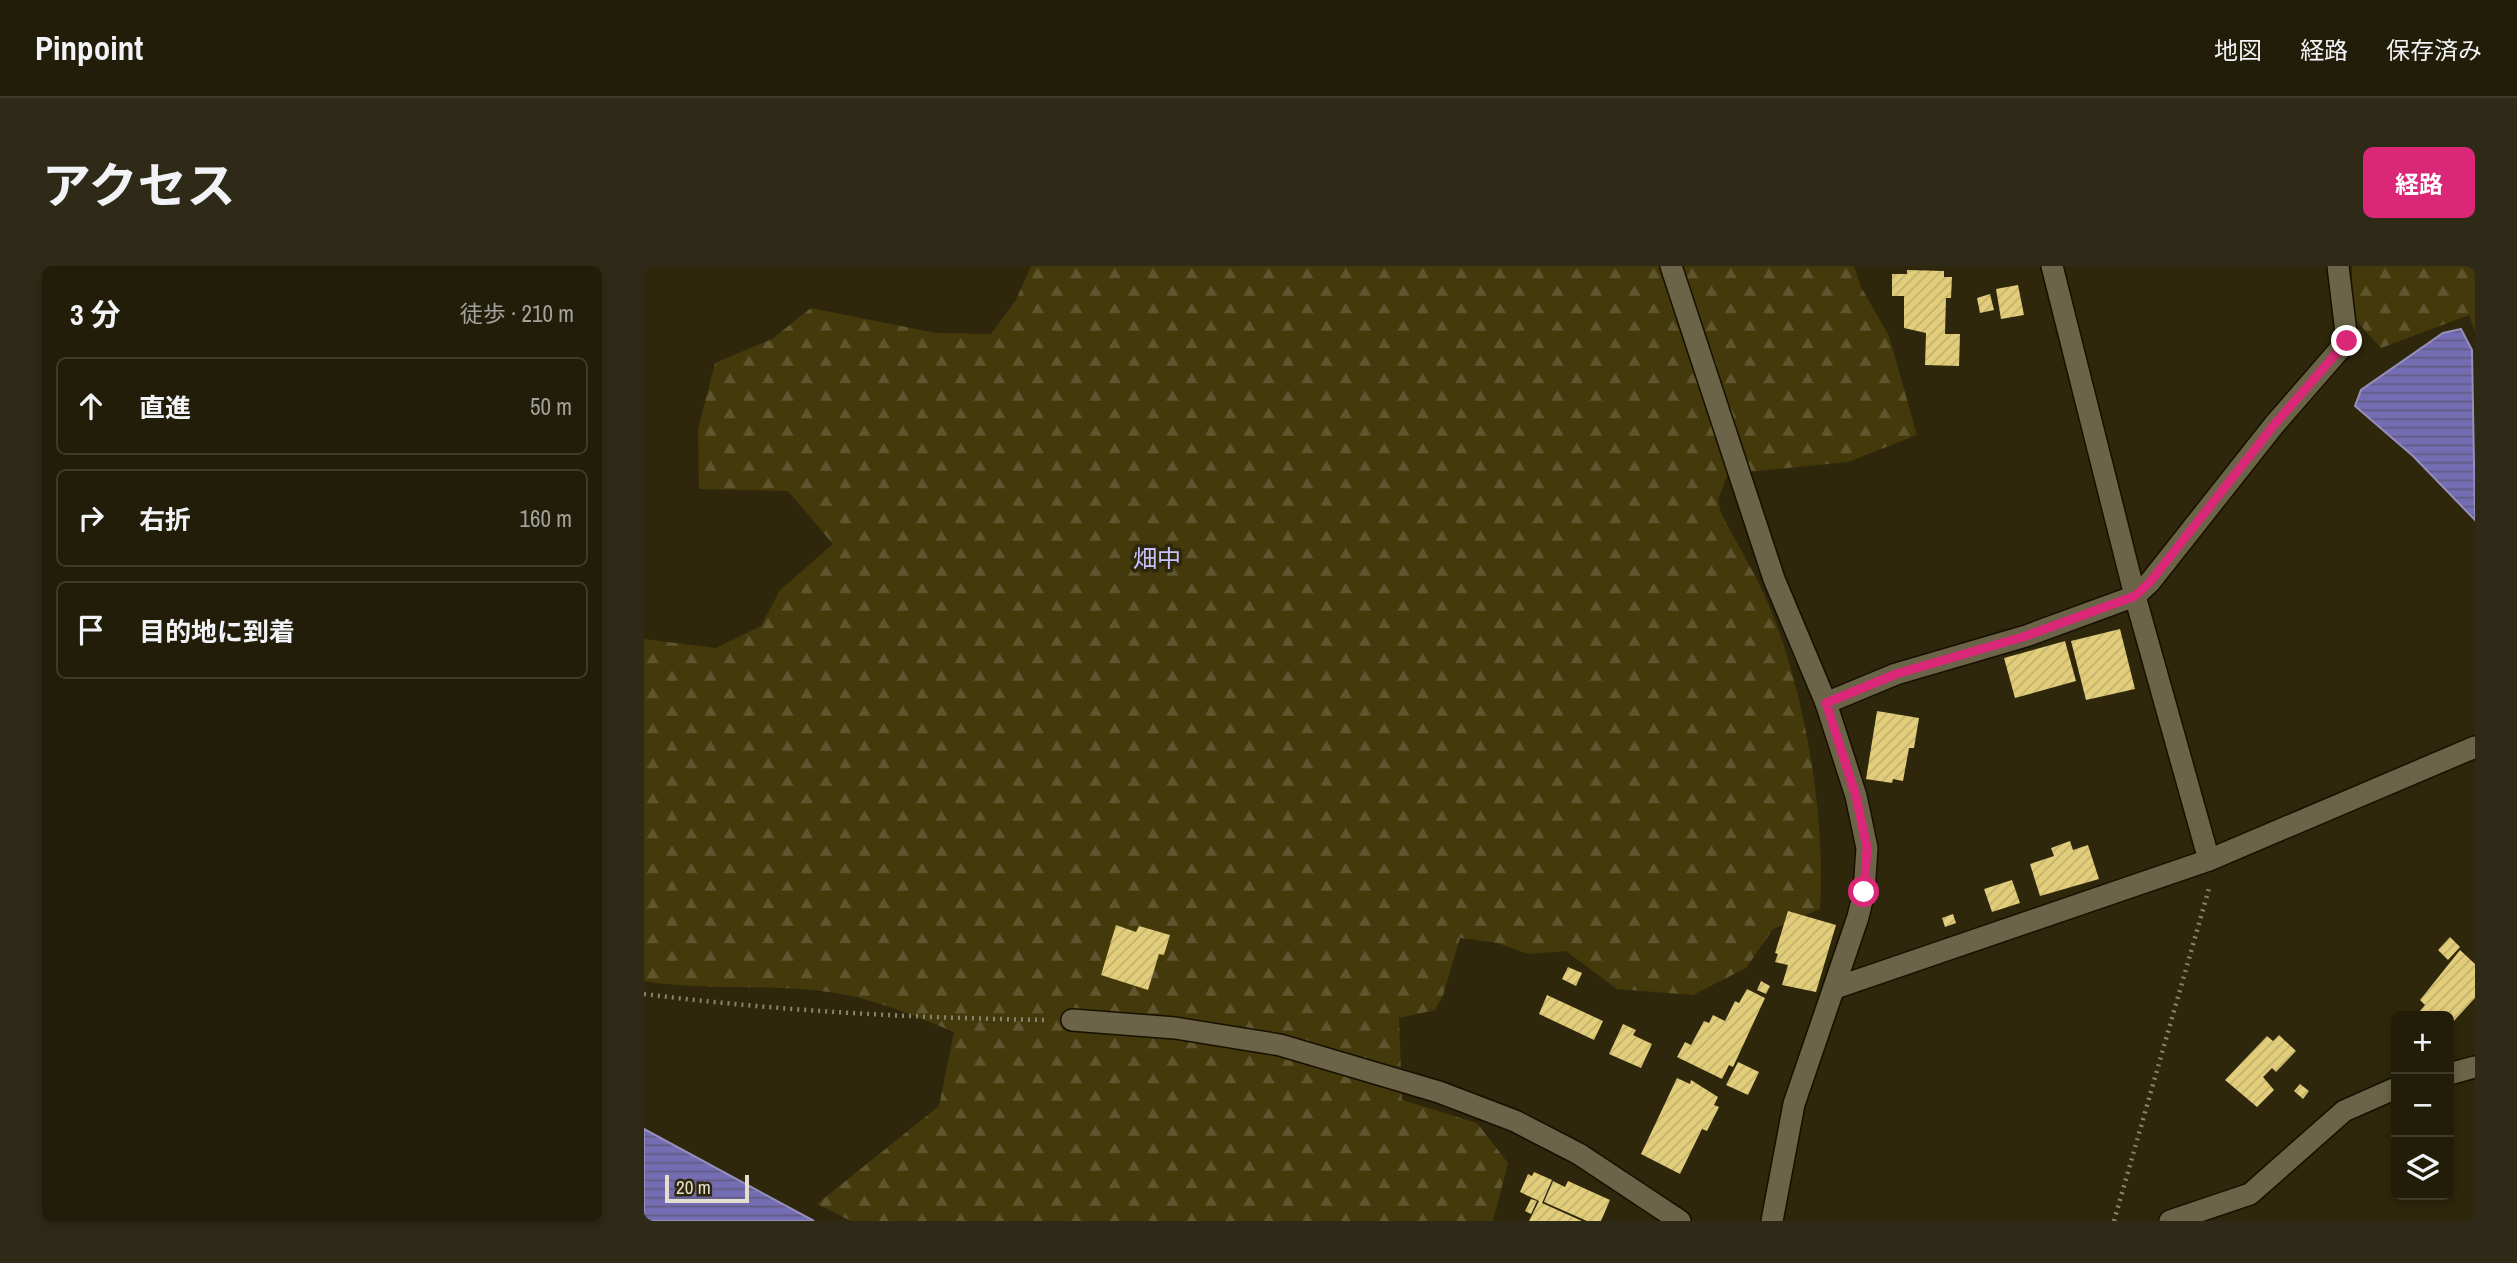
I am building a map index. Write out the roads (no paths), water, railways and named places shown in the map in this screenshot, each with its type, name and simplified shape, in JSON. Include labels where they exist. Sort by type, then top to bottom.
[{"type":"street","points":[[1671,266],[1774,579],[1826,703],[1856,796],[1867,848],[1861,905],[1794,1104],[1772,1221]]},
{"type":"street","points":[[2052,266],[2135,596],[2214,858]]},
{"type":"street","points":[[1826,703],[1896,674],[2026,636],[2135,596],[2150,582],[2274,425],[2347,341],[2338,266]]},
{"type":"street","points":[[1835,988],[2214,858],[2475,747]]},
{"type":"street","points":[[1072,1020],[1175,1028],[1280,1045],[1439,1092],[1515,1121],[1579,1154],[1680,1221]]},
{"type":"street","points":[[2454,1073],[2475,1067]]},
{"type":"street","points":[[2170,1221],[2250,1194],[2344,1111],[2391,1090]]},
{"type":"district","name":"畑中","points":[[1157,559]]}]
